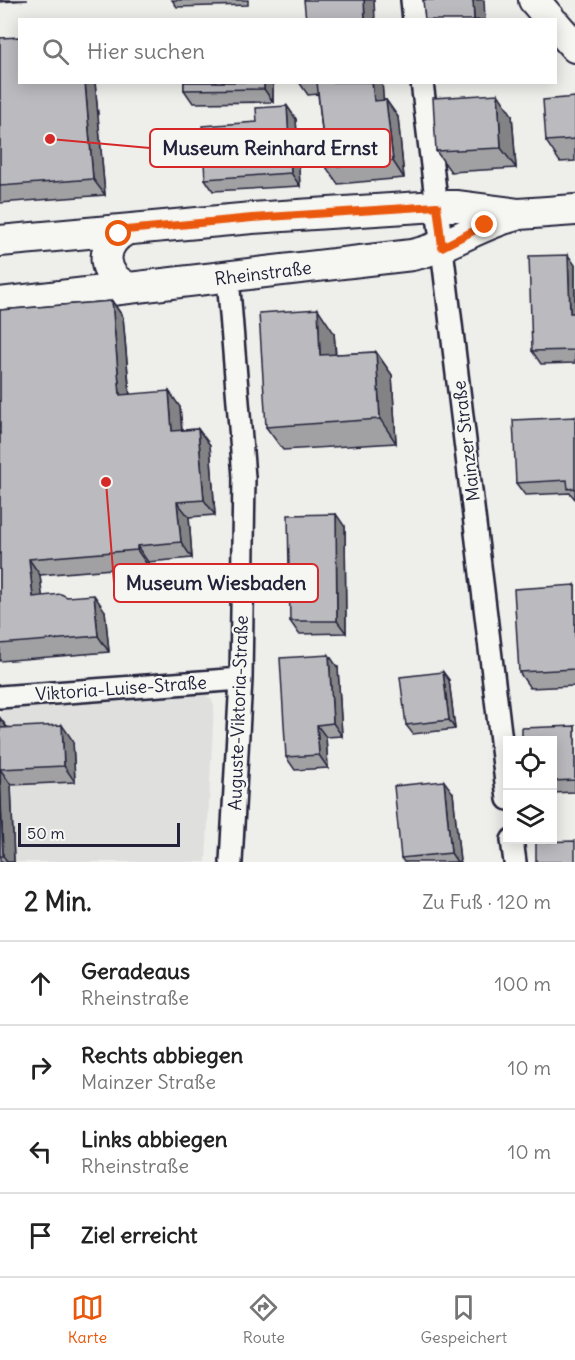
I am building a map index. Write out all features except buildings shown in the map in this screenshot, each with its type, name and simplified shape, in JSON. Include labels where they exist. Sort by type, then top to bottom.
[{"type":"main road","points":[[534,0],[549,18]]},
{"type":"main road","points":[[557,27],[575,47]]},
{"type":"main road","name":"Rheinstraße","points":[[0,241],[252,218],[437,206],[458,206],[519,214],[575,210]]},
{"type":"main road","name":"Rheinstraße","points":[[0,303],[412,255],[442,247],[485,225],[519,214]]},
{"type":"main road","points":[[126,230],[113,239],[106,261],[111,275],[130,288]]},
{"type":"street","points":[[412,0],[414,18]]},
{"type":"street","name":"Mainzer Straße","points":[[422,84],[506,790]]},
{"type":"street","name":"Auguste-Viktoria-Straße","points":[[228,277],[244,477],[241,679],[231,862]]},
{"type":"street","name":"Viktoria-Luise-Straße","points":[[0,697],[241,679]]},
{"type":"street","points":[[513,844],[515,862]]},
{"type":"shaded area","points":[[206,695],[214,705],[206,862],[0,862],[0,710]]},
{"type":"place","name":"Museum Reinhard Ernst","points":[[50,139]]},
{"type":"place","name":"Museum Wiesbaden","points":[[106,482]]},
{"type":"route","points":[[119,234],[126,230],[252,218],[437,206],[442,247],[485,225]]}]
